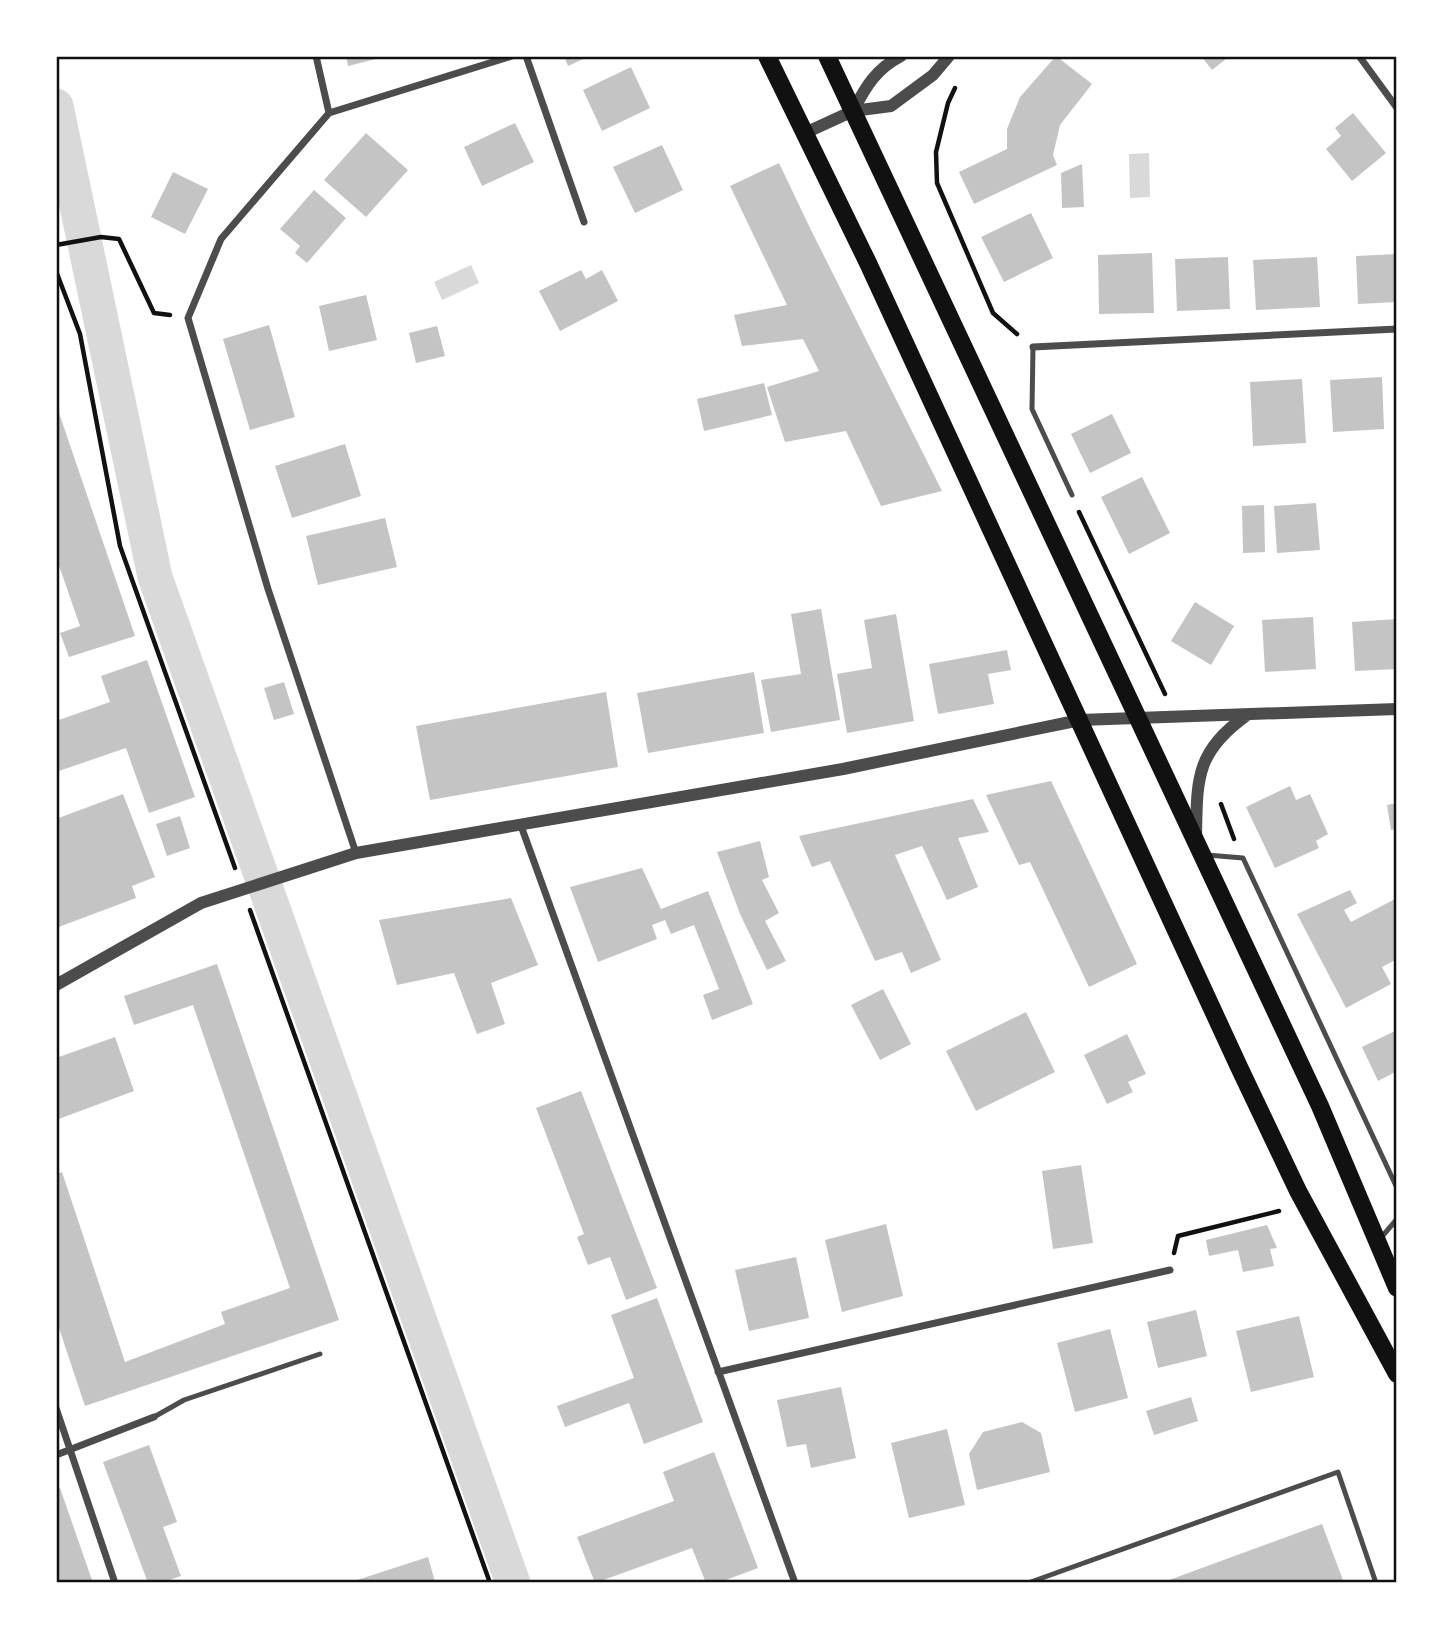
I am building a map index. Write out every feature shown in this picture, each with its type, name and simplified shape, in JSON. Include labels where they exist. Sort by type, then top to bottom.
[{"type":"main road","points":[[767,56],[1293,1179],[1397,1374]]},
{"type":"main road","points":[[827,56],[1320,1106],[1397,1288]]},
{"type":"street","points":[[316,56],[329,113]]},
{"type":"street","points":[[356,853],[268,589],[188,318],[221,239],[329,113],[512,56]]},
{"type":"street","points":[[526,56],[584,222]]},
{"type":"street","points":[[853,111],[869,81],[883,66],[901,56]]},
{"type":"street","points":[[805,133],[853,111],[891,106],[933,75],[949,56]]},
{"type":"street","points":[[1359,56],[1397,108]]},
{"type":"street","points":[[1032,347],[1397,329]]},
{"type":"street","points":[[56,985],[201,903],[356,853],[843,769],[1080,720],[1397,709]]},
{"type":"street","points":[[1198,848],[1198,778],[1205,760],[1222,733],[1247,715]]},
{"type":"street","points":[[520,823],[795,1583]]},
{"type":"street","points":[[718,1372],[1170,1270]]},
{"type":"street","points":[[56,1408],[115,1583]]},
{"type":"street","points":[[56,1454],[154,1418]]},
{"type":"lane","points":[[1032,347],[1032,409],[1072,495]]},
{"type":"lane","points":[[1198,848],[1243,858],[1397,1188]]},
{"type":"lane","points":[[1377,1242],[1397,1219]]},
{"type":"lane","points":[[154,1418],[184,1400],[320,1354]]},
{"type":"lane","points":[[1028,1583],[1338,1472],[1376,1583]]},
{"type":"path","points":[[959,79],[948,103],[936,152],[937,183],[993,313],[1032,347]]},
{"type":"path","points":[[56,245],[100,237],[119,239],[154,313],[188,318]]},
{"type":"path","points":[[56,271],[80,334],[120,545],[237,874]]},
{"type":"path","points":[[1072,495],[1176,716]]},
{"type":"path","points":[[1219,797],[1243,858]]},
{"type":"path","points":[[246,900],[490,1583]]},
{"type":"path","points":[[1170,1270],[1178,1236],[1279,1211]]},
{"type":"shaded area","points":[[1149,153],[1150,197],[1130,198],[1129,154]]},
{"type":"shaded area","points":[[471,265],[479,283],[442,300],[434,282]]},
{"type":"building","points":[[346,56],[384,56],[384,57],[348,66]]},
{"type":"building","points":[[564,56],[590,56],[568,66]]},
{"type":"building","points":[[1056,56],[1092,84],[1060,125],[1053,155],[1057,165],[974,204],[959,172],[1007,149],[1007,129],[1020,97]]},
{"type":"building","points":[[1201,56],[1230,56],[1212,70]]},
{"type":"building","points":[[631,67],[650,108],[602,131],[583,90]]},
{"type":"building","points":[[1353,113],[1386,153],[1352,181],[1326,149],[1341,136],[1335,128]]},
{"type":"building","points":[[515,123],[534,162],[482,186],[464,147]]},
{"type":"building","points":[[366,133],[408,170],[366,217],[324,180]]},
{"type":"building","points":[[662,145],[683,190],[635,213],[613,167]]},
{"type":"building","points":[[779,163],[942,491],[881,506],[846,431],[785,442],[767,387],[819,371],[803,339],[742,346],[734,315],[787,305],[730,186]]},
{"type":"building","points":[[1082,164],[1084,207],[1062,208],[1061,173]]},
{"type":"building","points":[[173,172],[208,189],[185,234],[151,217]]},
{"type":"building","points":[[314,190],[346,218],[307,263],[295,253],[300,246],[280,229]]},
{"type":"building","points":[[1031,213],[1053,258],[1004,282],[981,237]]},
{"type":"building","points":[[1152,253],[1154,313],[1099,314],[1098,255]]},
{"type":"building","points":[[1397,254],[1397,302],[1358,304],[1356,256]]},
{"type":"building","points":[[1228,257],[1230,309],[1177,311],[1175,259]]},
{"type":"building","points":[[1317,257],[1320,307],[1256,310],[1253,260]]},
{"type":"building","points":[[581,270],[586,279],[602,270],[618,301],[560,331],[539,291]]},
{"type":"building","points":[[366,295],[377,340],[329,351],[319,306]]},
{"type":"building","points":[[269,325],[295,417],[250,430],[223,339]]},
{"type":"building","points":[[437,326],[445,356],[416,363],[409,333]]},
{"type":"building","points":[[1382,377],[1384,429],[1333,432],[1330,380]]},
{"type":"building","points":[[1302,379],[1306,443],[1253,446],[1250,382]]},
{"type":"building","points":[[764,383],[772,415],[704,431],[697,399]]},
{"type":"building","points":[[56,404],[135,636],[69,657],[60,633],[80,626],[56,557]]},
{"type":"building","points":[[1112,414],[1131,453],[1090,473],[1071,434]]},
{"type":"building","points":[[1394,415],[1397,415],[1397,442],[1395,442]]},
{"type":"building","points":[[345,444],[361,496],[292,518],[275,466]]},
{"type":"building","points":[[1142,477],[1170,533],[1129,554],[1101,497]]},
{"type":"building","points":[[1316,503],[1320,550],[1277,553],[1274,506]]},
{"type":"building","points":[[1264,505],[1265,552],[1243,553],[1242,506]]},
{"type":"building","points":[[385,518],[397,567],[318,585],[306,536]]},
{"type":"building","points":[[1195,602],[1234,626],[1211,665],[1171,641]]},
{"type":"building","points":[[821,609],[840,720],[771,732],[761,680],[801,674],[791,614]]},
{"type":"building","points":[[896,614],[914,721],[847,733],[837,674],[872,668],[864,620]]},
{"type":"building","points":[[1313,617],[1316,669],[1265,672],[1262,620]]},
{"type":"building","points":[[1397,619],[1397,669],[1355,671],[1352,622]]},
{"type":"building","points":[[1007,650],[1011,670],[988,674],[994,704],[938,714],[929,664]]},
{"type":"building","points":[[147,660],[195,797],[149,813],[126,748],[56,772],[56,721],[110,702],[101,676]]},
{"type":"building","points":[[754,672],[764,733],[648,753],[637,693]]},
{"type":"building","points":[[284,682],[294,714],[274,720],[264,688]]},
{"type":"building","points":[[606,692],[618,767],[430,800],[416,726]]},
{"type":"building","points":[[1051,781],[1137,964],[1089,987],[1030,862],[1019,865],[986,795]]},
{"type":"building","points":[[1290,786],[1296,800],[1310,794],[1328,834],[1316,841],[1319,848],[1275,868],[1246,807]]},
{"type":"building","points":[[123,794],[155,877],[132,886],[136,898],[56,928],[56,819]]},
{"type":"building","points":[[973,799],[989,832],[958,838],[978,887],[947,900],[922,846],[895,855],[941,960],[911,973],[902,952],[875,961],[830,861],[812,867],[799,836]]},
{"type":"building","points":[[1397,803],[1397,829],[1391,830],[1387,805]]},
{"type":"building","points":[[180,816],[190,848],[167,856],[156,824]]},
{"type":"building","points":[[760,841],[769,877],[762,880],[779,913],[765,921],[786,961],[767,970],[740,914],[717,852]]},
{"type":"building","points":[[642,868],[661,909],[708,891],[753,1004],[712,1020],[703,995],[719,989],[694,925],[671,934],[665,920],[652,925],[657,939],[598,962],[570,887]]},
{"type":"building","points":[[1350,890],[1357,903],[1344,910],[1351,922],[1397,898],[1397,959],[1382,967],[1391,984],[1346,1008],[1297,914]]},
{"type":"building","points":[[511,898],[538,965],[491,983],[505,1024],[477,1034],[454,973],[397,985],[379,920]]},
{"type":"building","points":[[217,964],[339,1320],[85,1406],[56,1319],[56,1174],[62,1172],[125,1362],[225,1324],[221,1312],[290,1288],[193,1005],[134,1025],[124,996]]},
{"type":"building","points":[[883,989],[911,1044],[880,1060],[851,1005]]},
{"type":"building","points":[[1026,1012],[1055,1072],[976,1111],[946,1051]]},
{"type":"building","points":[[1397,1030],[1397,1071],[1378,1081],[1362,1047]]},
{"type":"building","points":[[1127,1034],[1146,1074],[1128,1082],[1133,1092],[1107,1104],[1084,1055]]},
{"type":"building","points":[[115,1037],[134,1091],[56,1120],[56,1058]]},
{"type":"building","points":[[581,1091],[657,1288],[626,1300],[610,1257],[588,1265],[577,1237],[584,1234],[536,1108]]},
{"type":"building","points":[[1081,1165],[1093,1243],[1053,1249],[1042,1171]]},
{"type":"building","points":[[886,1224],[903,1296],[842,1312],[825,1240]]},
{"type":"building","points":[[1267,1225],[1277,1248],[1270,1249],[1274,1266],[1243,1272],[1238,1250],[1209,1256],[1206,1240]]},
{"type":"building","points":[[796,1257],[809,1318],[749,1331],[735,1270]]},
{"type":"building","points":[[657,1298],[703,1422],[644,1444],[629,1403],[565,1427],[557,1406],[634,1378],[611,1315]]},
{"type":"building","points":[[1196,1310],[1207,1356],[1158,1368],[1147,1322]]},
{"type":"building","points":[[1299,1316],[1314,1377],[1251,1392],[1236,1331]]},
{"type":"building","points":[[1110,1329],[1128,1398],[1075,1412],[1057,1343]]},
{"type":"building","points":[[841,1387],[856,1458],[811,1468],[806,1444],[787,1447],[777,1400]]},
{"type":"building","points":[[1191,1397],[1198,1421],[1154,1435],[1146,1411]]},
{"type":"building","points":[[1022,1422],[1041,1433],[1050,1472],[977,1490],[969,1454],[983,1432]]},
{"type":"building","points":[[947,1429],[965,1505],[909,1518],[891,1443]]},
{"type":"building","points":[[149,1445],[177,1522],[163,1527],[181,1576],[161,1583],[148,1583],[103,1462]]},
{"type":"building","points":[[714,1452],[758,1568],[718,1583],[706,1583],[692,1548],[595,1583],[577,1537],[674,1501],[663,1472]]},
{"type":"building","points":[[56,1485],[60,1488],[93,1583],[57,1583]]},
{"type":"building","points":[[1322,1524],[1344,1583],[1161,1583]]},
{"type":"building","points":[[428,1557],[435,1582],[351,1583],[351,1582]]},
{"type":"waterway","points":[[56,106],[155,577],[513,1583]]}]
